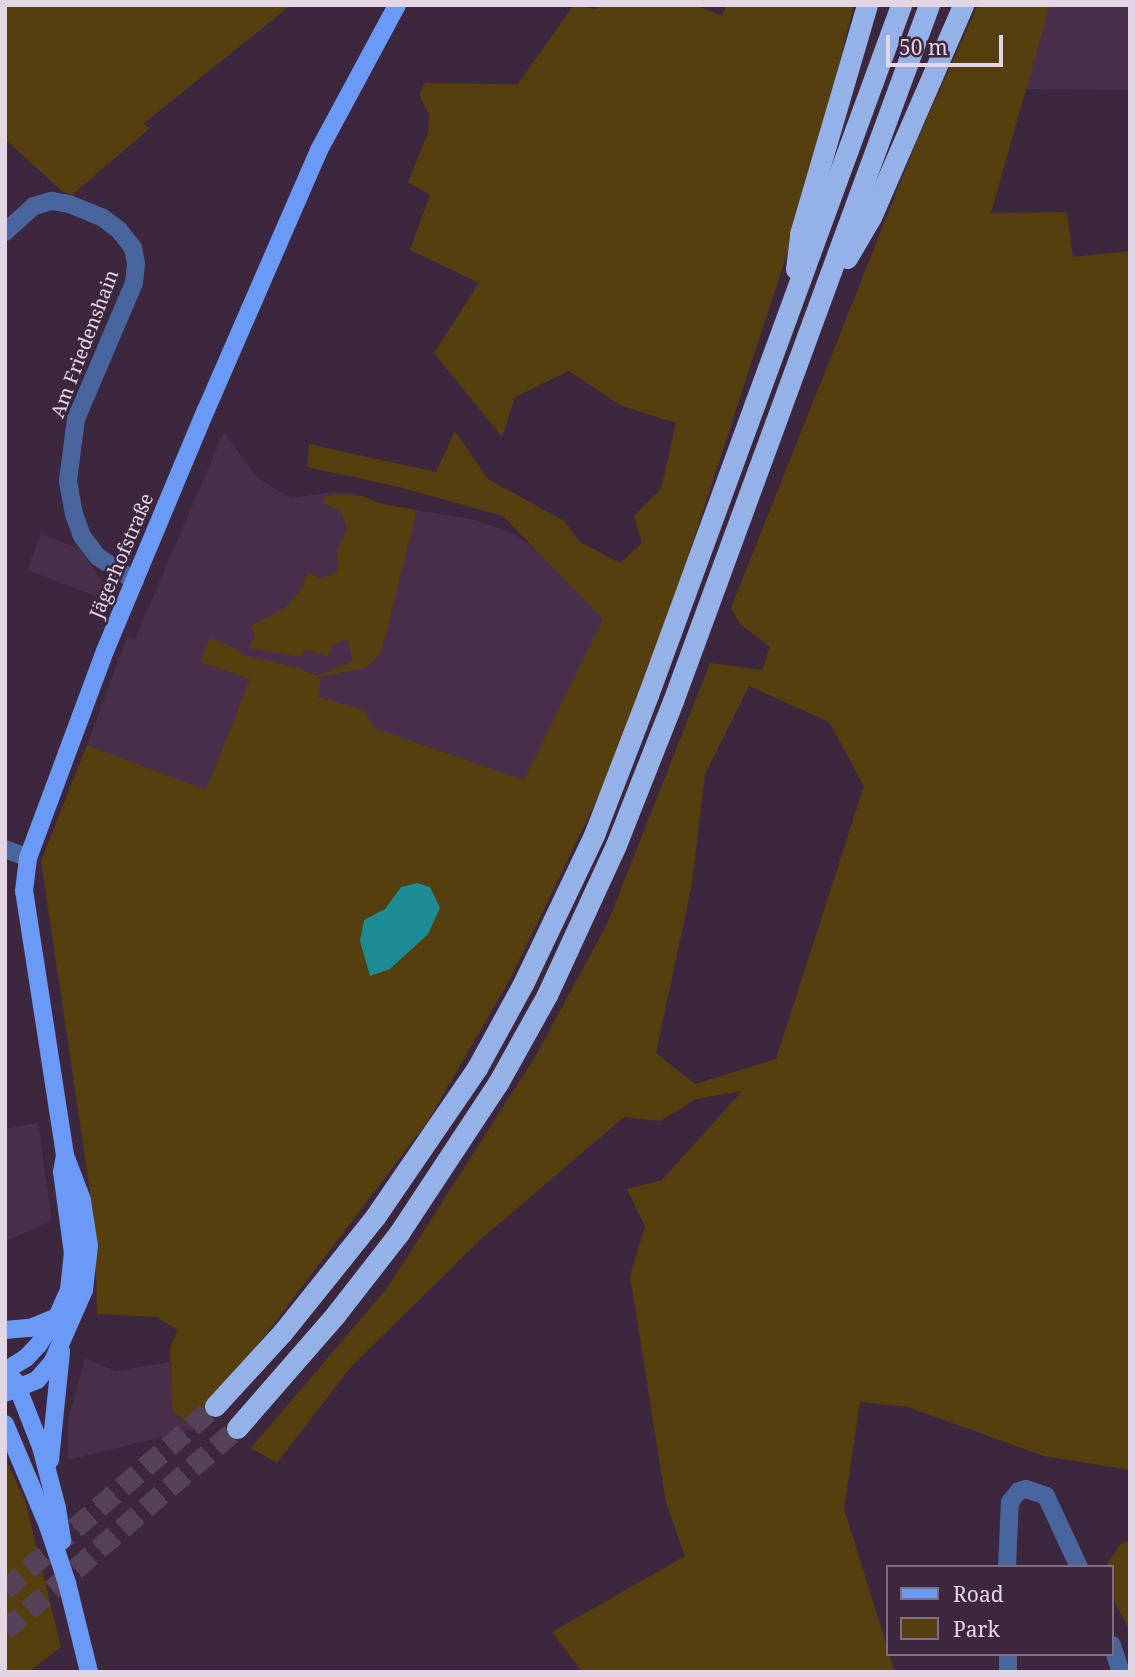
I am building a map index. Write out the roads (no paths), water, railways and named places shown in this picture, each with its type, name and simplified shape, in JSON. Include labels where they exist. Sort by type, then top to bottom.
[{"type":"highway","points":[[791,306],[800,234],[867,5]]},
{"type":"highway","points":[[215,1406],[282,1333],[375,1217],[477,1068],[523,984],[594,835],[901,5]]},
{"type":"highway","points":[[237,1428],[337,1314],[399,1233],[498,1083],[547,995],[626,821],[714,592],[929,5]]},
{"type":"highway","points":[[819,305],[871,217],[963,5]]},
{"type":"main road","name":"Jägerhofstraße","points":[[13,1391],[37,1380],[52,1363],[84,1290],[89,1246],[82,1200],[65,1155],[24,891],[28,858],[92,683],[319,150],[397,5]]},
{"type":"main road","name":"Jägerhofstraße","points":[[6,1368],[32,1352],[57,1317],[69,1290],[73,1254],[62,1172],[65,1155]]},
{"type":"main road","points":[[5,1330],[30,1328],[57,1317]]},
{"type":"main road","points":[[50,1478],[53,1412],[63,1342]]},
{"type":"main road","points":[[6,1368],[13,1391],[31,1414],[50,1478],[67,1583]]},
{"type":"main road","points":[[7,1432],[36,1490],[67,1583],[89,1672]]},
{"type":"street","name":"Am Friedenshain","points":[[5,232],[34,206],[52,201],[69,204],[103,218],[119,230],[133,248],[136,264],[134,283],[76,419],[68,481],[74,514],[82,536],[98,557],[135,580]]},
{"type":"street","points":[[5,849],[28,858]]},
{"type":"street","points":[[1007,1565],[1010,1502],[1019,1491],[1026,1489],[1046,1496],[1078,1565]]},
{"type":"street","points":[[1114,1651],[1121,1672]]},
{"type":"tunnel","points":[[5,1589],[215,1406]]},
{"type":"tunnel","points":[[5,1630],[237,1428]]}]
